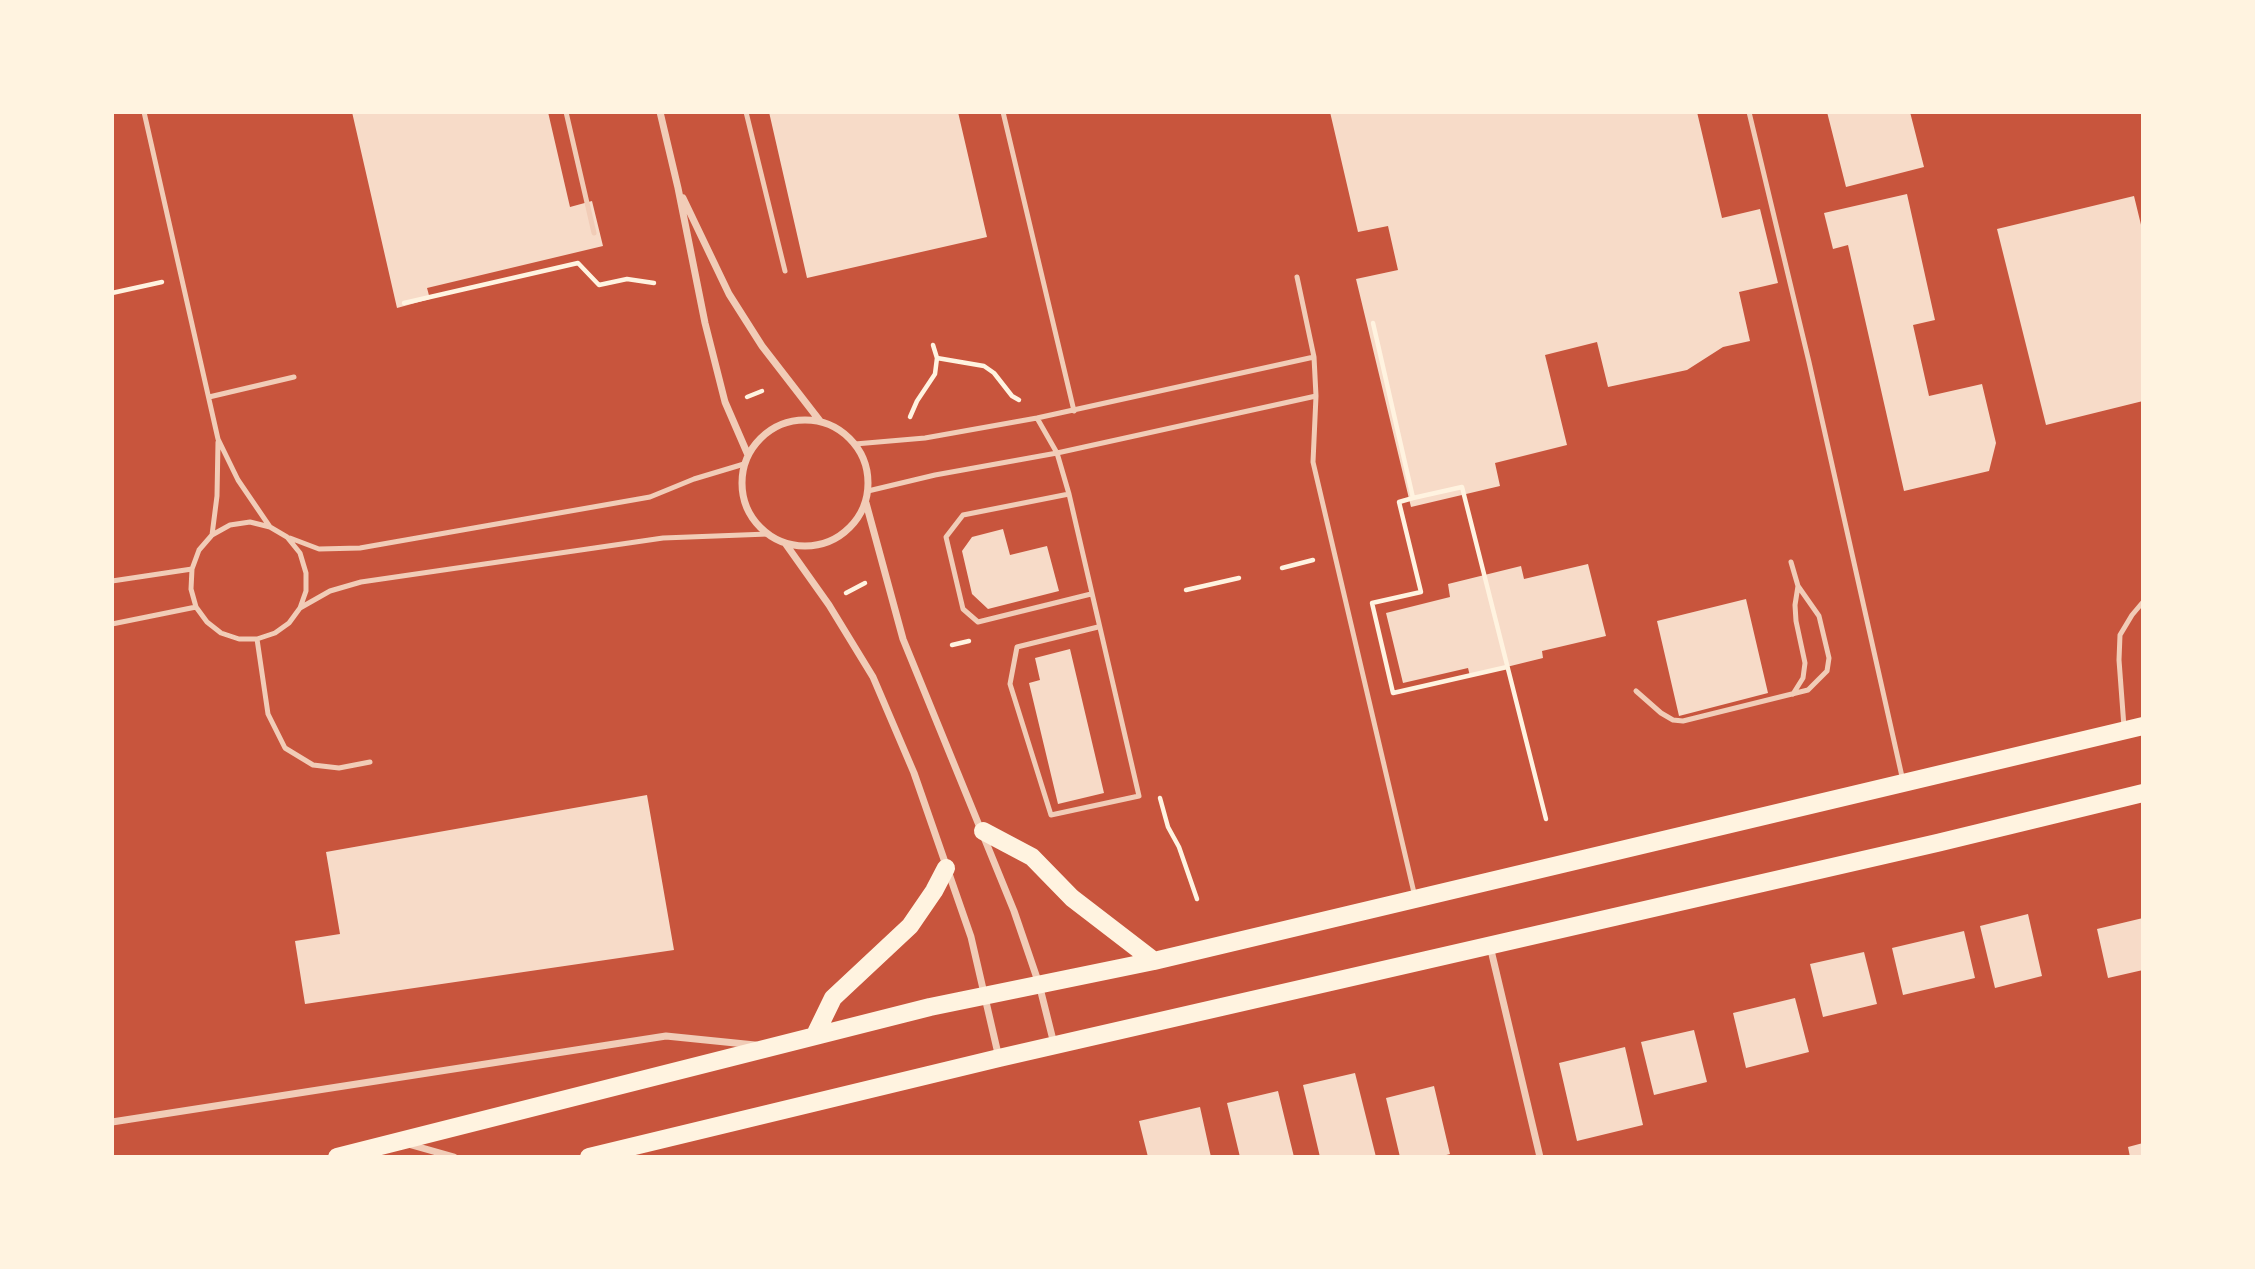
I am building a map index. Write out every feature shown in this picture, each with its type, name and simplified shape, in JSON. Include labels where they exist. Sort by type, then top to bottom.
[{"type":"main road","points":[[337,1157],[768,1046],[984,995],[1154,961],[2143,726]]},
{"type":"main road","points":[[589,1157],[1054,1045],[1937,843],[2143,793]]},
{"type":"main road","points":[[983,831],[1032,857],[1072,898],[1154,961]]},
{"type":"main road","points":[[815,1035],[833,998],[910,926],[946,868]]},
{"type":"street","points":[[660,112],[705,323],[725,402],[746,459]]},
{"type":"street","points":[[678,188],[729,294],[762,346],[820,421]]},
{"type":"street","points":[[803,419],[820,421],[840,429],[855,444],[864,458],[869,491],[857,521],[842,535],[825,544],[804,547],[785,543],[768,534],[756,523],[745,502],[741,479],[746,459],[757,441],[770,429],[803,419]]},
{"type":"street","points":[[866,503],[903,639],[1014,911],[1039,984],[1054,1045]]},
{"type":"street","points":[[785,543],[829,605],[873,677],[914,772],[971,937],[999,1058]]},
{"type":"street","points":[[1490,946],[1540,1157]]},
{"type":"street","points":[[112,1122],[666,1036],[768,1046]]},
{"type":"street","points":[[400,1142],[454,1157]]},
{"type":"lane","points":[[144,112],[218,439],[217,496],[212,535]]},
{"type":"lane","points":[[566,112],[594,233]]},
{"type":"lane","points":[[746,112],[785,271]]},
{"type":"lane","points":[[1003,112],[1074,411]]},
{"type":"lane","points":[[1749,112],[1809,362],[1904,784]]},
{"type":"lane","points":[[1297,277],[1314,357],[1316,396],[1313,463],[1415,898]]},
{"type":"lane","points":[[855,444],[925,438],[1074,411],[1314,357]]},
{"type":"lane","points":[[209,397],[294,377]]},
{"type":"lane","points":[[869,491],[1316,396]]},
{"type":"lane","points":[[1037,418],[1057,453],[1069,494],[1139,796],[1051,815],[1010,684],[1017,647],[1098,628]]},
{"type":"lane","points":[[218,439],[238,480],[270,527]]},
{"type":"lane","points":[[287,537],[300,553],[306,573],[306,591],[300,608],[289,623],[275,633],[257,639],[239,639],[221,633],[206,622],[196,607],[191,589],[191,569],[199,550],[212,535],[230,525],[250,522],[270,527],[287,537],[319,549],[360,548],[650,497],[746,459]]},
{"type":"lane","points":[[1069,494],[963,515],[946,537],[964,609],[978,622],[1091,594]]},
{"type":"lane","points":[[300,608],[330,591],[361,582],[663,538],[768,534]]},
{"type":"lane","points":[[1636,691],[1661,713],[1673,720],[1683,721],[1808,690],[1827,671],[1829,658],[1819,615],[1798,586],[1791,562]]},
{"type":"lane","points":[[112,581],[191,569]]},
{"type":"lane","points":[[1793,695],[1803,678],[1805,663],[1796,613],[1798,586]]},
{"type":"lane","points":[[2124,730],[2120,635],[2143,602]]},
{"type":"lane","points":[[112,624],[196,607]]},
{"type":"lane","points":[[257,639],[268,714],[285,748],[313,765],[340,768],[370,762]]},
{"type":"path","points":[[404,303],[578,263],[599,285],[627,279],[654,283]]},
{"type":"path","points":[[112,293],[166,281]]},
{"type":"path","points":[[1373,323],[1413,498]]},
{"type":"path","points":[[910,418],[917,401],[935,374],[937,359],[933,345]]},
{"type":"path","points":[[937,359],[984,366],[1012,396],[1024,403]]},
{"type":"path","points":[[740,399],[762,391]]},
{"type":"path","points":[[1507,667],[1393,693],[1372,603],[1421,592],[1399,502],[1462,487],[1546,819]]},
{"type":"path","points":[[1283,568],[1314,560]]},
{"type":"path","points":[[1186,590],[1239,578]]},
{"type":"path","points":[[839,597],[865,583]]},
{"type":"building","points":[[352,112],[548,112],[570,207],[592,201],[603,246],[427,288],[430,299],[397,308]]},
{"type":"building","points":[[769,112],[958,112],[987,237],[807,278]]},
{"type":"building","points":[[1330,112],[1697,112],[1722,218],[1760,209],[1778,283],[1739,292],[1750,341],[1723,347],[1687,370],[1608,387],[1597,342],[1545,355],[1567,445],[1495,463],[1500,486],[1411,507],[1356,279],[1398,270],[1388,226],[1358,232]]},
{"type":"building","points":[[1827,112],[1910,112],[1924,167],[1846,187]]},
{"type":"building","points":[[1907,194],[1935,320],[1913,325],[1929,396],[1982,384],[1996,443],[1989,471],[1904,491],[1848,245],[1833,249],[1824,213]]},
{"type":"building","points":[[2134,196],[2143,233],[2143,401],[2046,425],[1997,229]]},
{"type":"building","points":[[1003,529],[1010,555],[1047,546],[1059,591],[988,609],[972,594],[962,551],[972,537]]},
{"type":"building","points":[[1588,564],[1606,636],[1542,651],[1543,658],[1470,676],[1468,668],[1403,683],[1386,613],[1450,597],[1448,584],[1521,566],[1524,579]]},
{"type":"building","points":[[1746,599],[1768,693],[1679,716],[1657,621]]},
{"type":"building","points":[[1070,649],[1104,793],[1058,804],[1029,683],[1040,680],[1035,658]]},
{"type":"building","points":[[647,795],[674,950],[305,1004],[295,941],[340,934],[326,852]]},
{"type":"building","points":[[2028,914],[2042,976],[1995,988],[1980,926]]},
{"type":"building","points":[[2143,918],[2143,970],[2108,978],[2097,929]]},
{"type":"building","points":[[1964,931],[1975,978],[1903,995],[1892,948]]},
{"type":"building","points":[[1864,952],[1877,1004],[1823,1017],[1810,964]]},
{"type":"building","points":[[1795,998],[1809,1052],[1746,1068],[1733,1013]]},
{"type":"building","points":[[1694,1030],[1707,1082],[1654,1095],[1641,1042]]},
{"type":"building","points":[[1625,1047],[1643,1125],[1577,1141],[1559,1063]]},
{"type":"building","points":[[1355,1073],[1376,1157],[1320,1157],[1303,1085]]},
{"type":"building","points":[[1434,1086],[1450,1154],[1439,1157],[1400,1157],[1386,1098]]},
{"type":"building","points":[[1278,1091],[1294,1157],[1240,1157],[1227,1103]]},
{"type":"building","points":[[1200,1107],[1211,1157],[1148,1157],[1139,1121]]},
{"type":"building","points":[[2143,1143],[2143,1157],[2130,1157],[2128,1147]]}]
